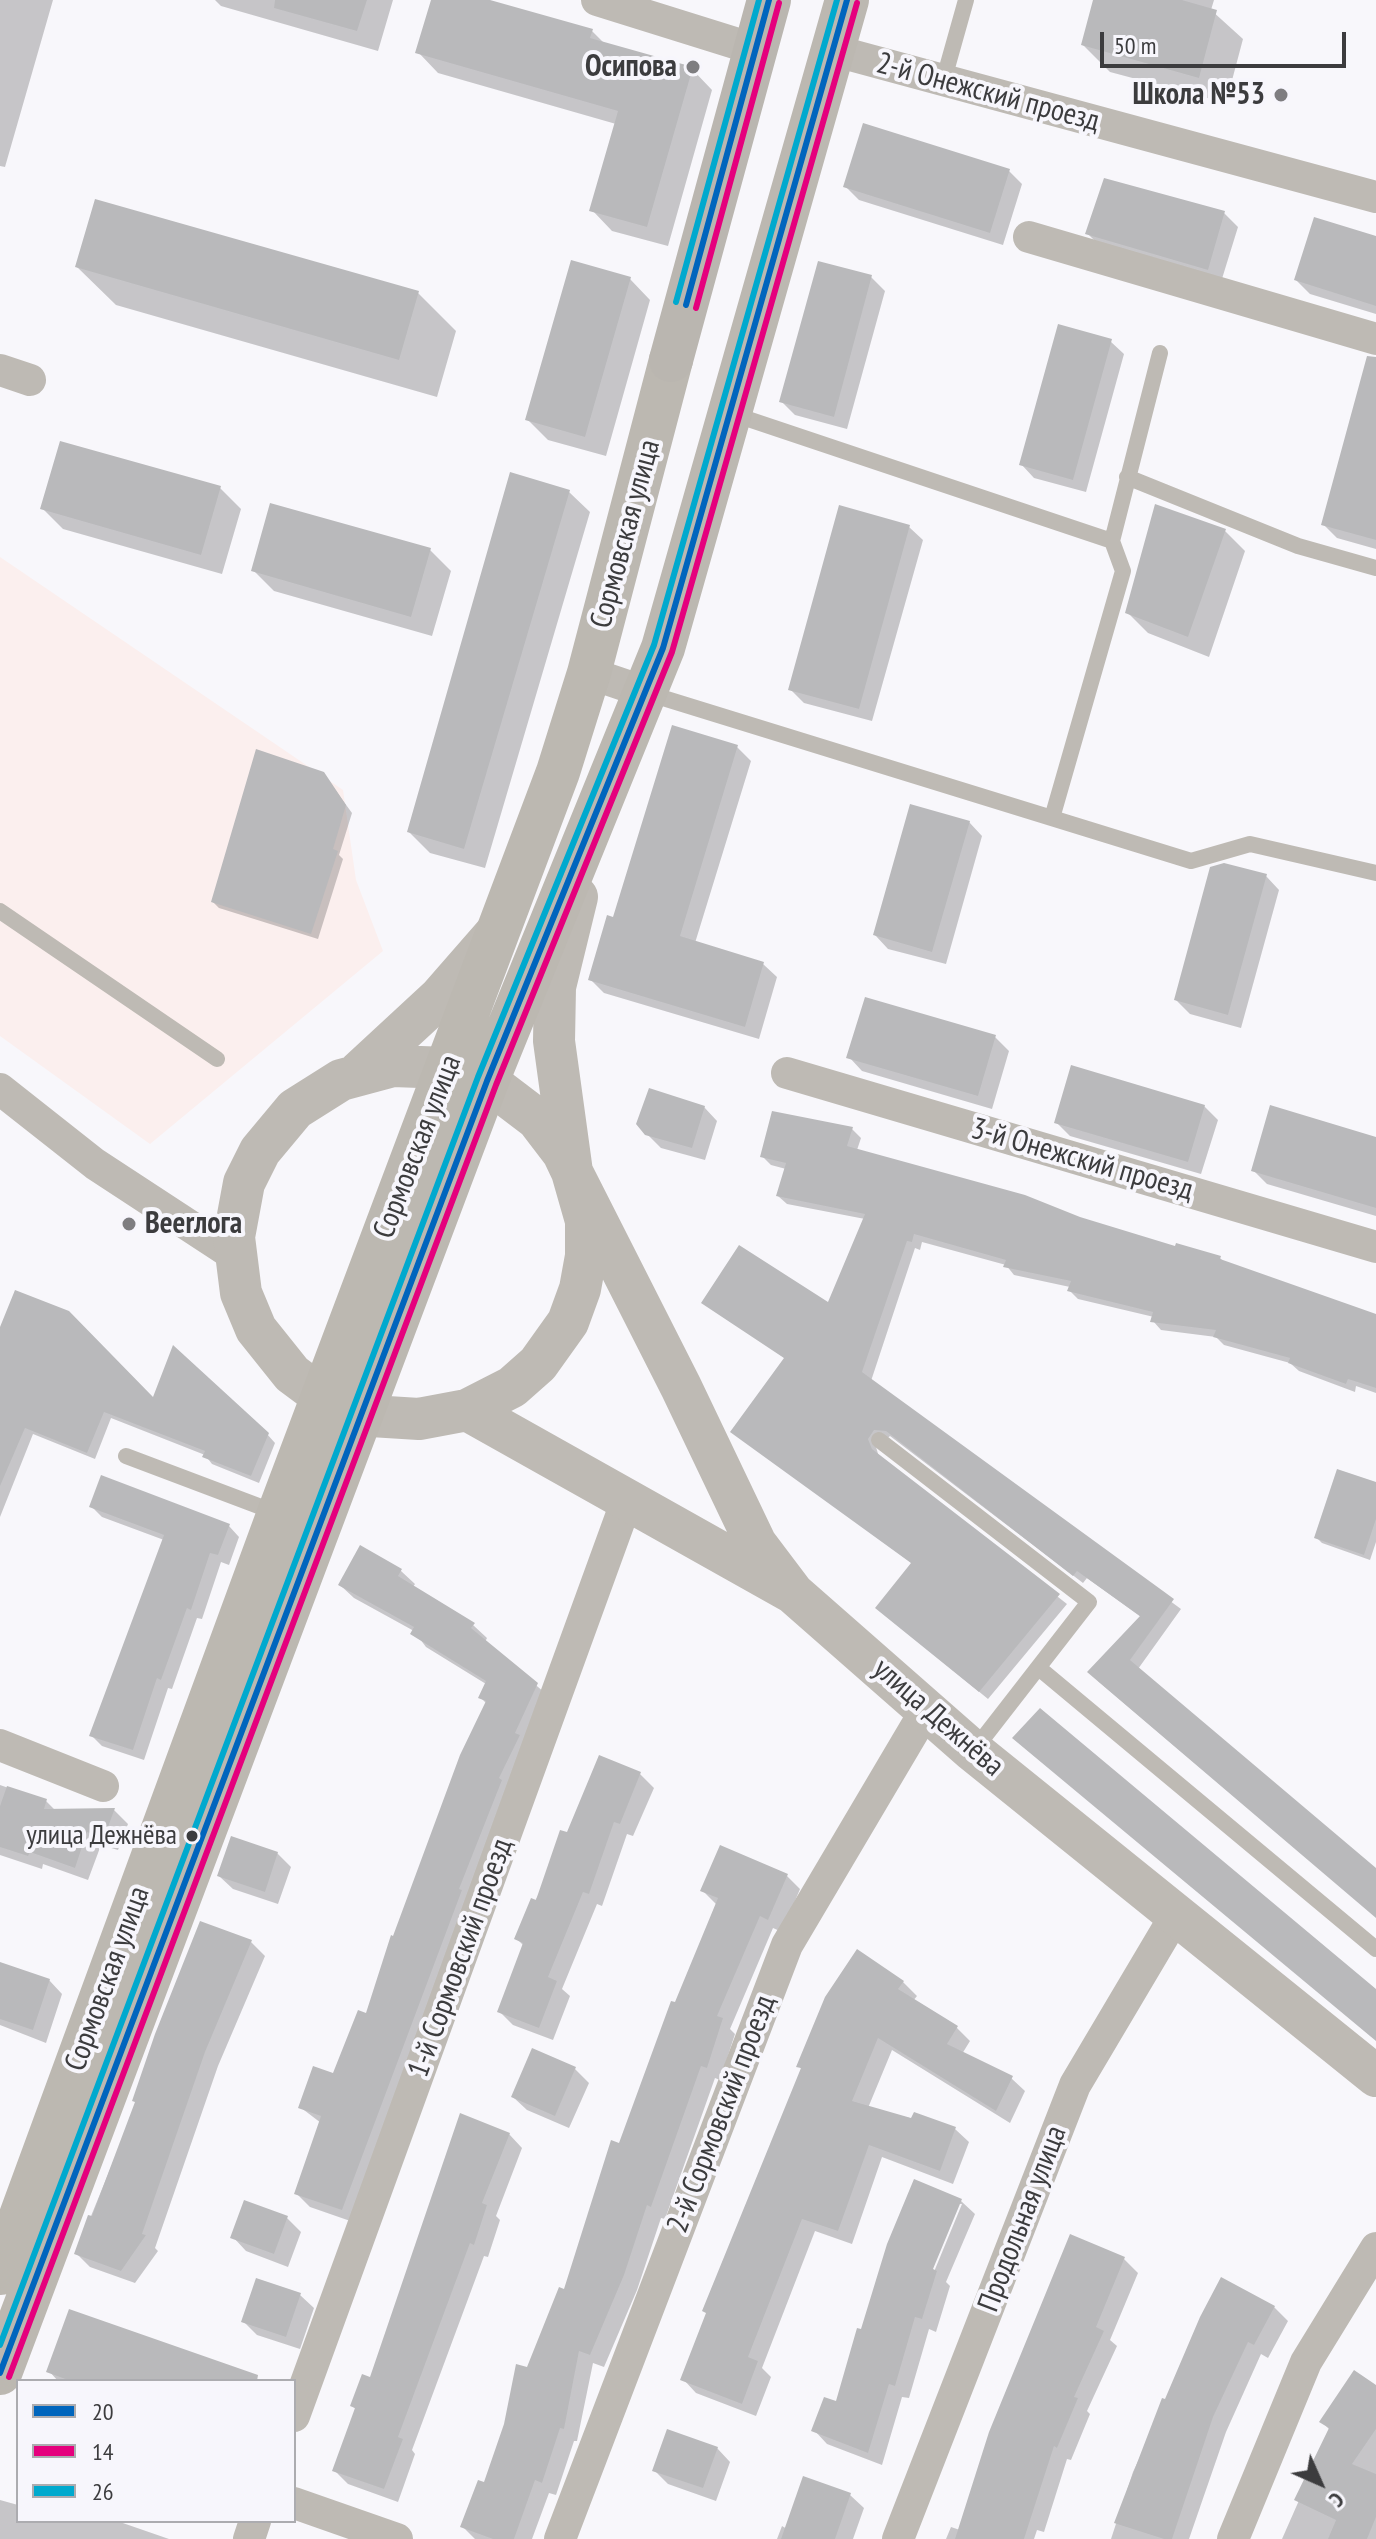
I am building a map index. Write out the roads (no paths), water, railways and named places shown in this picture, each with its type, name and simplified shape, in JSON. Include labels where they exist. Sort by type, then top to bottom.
[{"type":"highway","name":"Сормовская улица","points":[[671,360],[769,0]]},
{"type":"main road","name":"Сормовская улица","points":[[0,2373],[341,1405],[467,1075],[602,796],[663,648],[847,0]]},
{"type":"main road","name":"Сормовская улица","points":[[467,1075],[500,927],[589,673],[671,360]]},
{"type":"main road","name":"Сормовская улица","points":[[0,2273],[279,1513],[341,1405]]},
{"type":"street","points":[[597,0],[754,49]]},
{"type":"street","name":"2-й Онежский проезд","points":[[832,50],[1376,197]]},
{"type":"street","points":[[1029,237],[1376,339]]},
{"type":"street","points":[[589,673],[645,692]]},
{"type":"street","points":[[602,796],[555,987],[554,1041],[572,1172],[586,1221],[586,1256],[580,1289],[568,1322],[549,1350],[526,1375],[498,1396],[467,1410],[419,1419],[341,1405],[292,1374],[256,1329],[241,1293],[234,1255],[239,1201],[260,1151],[295,1109],[325,1088],[358,1073],[393,1066],[467,1075],[537,1119],[563,1153],[572,1172],[750,1532],[793,1593]]},
{"type":"street","points":[[358,1073],[439,998],[500,927]]},
{"type":"street","name":"3-й Онежский проезд","points":[[787,1073],[1376,1247]]},
{"type":"street","points":[[0,1089],[95,1164],[234,1255]]},
{"type":"street","name":"улица Дежнёва","points":[[467,1410],[793,1593],[973,1751],[1376,2076]]},
{"type":"street","name":"1-й Сормовский проезд","points":[[296,2410],[627,1500]]},
{"type":"street","name":"2-й Сормовский проезд","points":[[560,2539],[787,1945],[926,1710]]},
{"type":"street","points":[[0,1745],[103,1786]]},
{"type":"street","name":"Продольная улица","points":[[898,2539],[1075,2085],[1177,1913]]},
{"type":"street","points":[[1233,2539],[1306,2362],[1376,2248]]},
{"type":"street","points":[[296,2504],[397,2539]]},
{"type":"lane","points":[[943,82],[966,0]]},
{"type":"lane","points":[[1052,818],[1123,571],[1112,541],[1160,353]]},
{"type":"lane","points":[[728,412],[1112,541]]},
{"type":"lane","points":[[1127,477],[1298,546],[1376,568]]},
{"type":"lane","points":[[645,692],[1191,861],[1250,844],[1376,873]]},
{"type":"lane","points":[[0,911],[217,1059]]},
{"type":"lane","points":[[879,1440],[1089,1602],[1040,1669],[973,1751]]},
{"type":"lane","points":[[126,1456],[279,1513]]},
{"type":"lane","points":[[1040,1669],[1376,1949]]},
{"type":"place","name":"Осипова","points":[[693,67]]},
{"type":"place","name":"Школа №53","points":[[1281,95]]},
{"type":"place","name":"Beerлога","points":[[129,1224]]},
{"type":"place","name":"улица Дежнёва","points":[[192,1836]]}]
